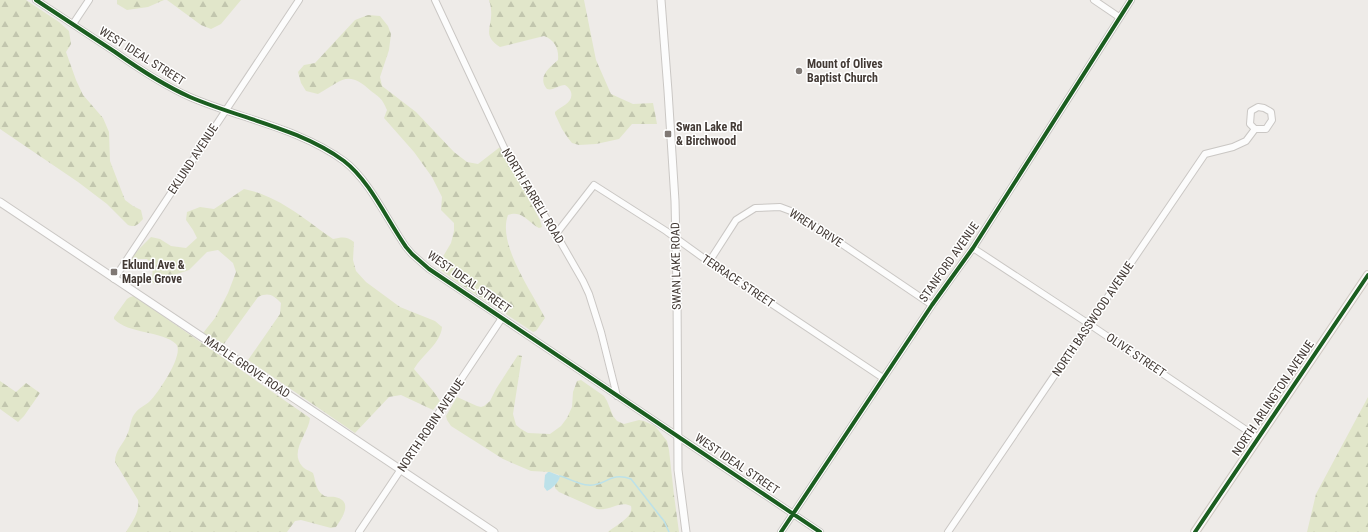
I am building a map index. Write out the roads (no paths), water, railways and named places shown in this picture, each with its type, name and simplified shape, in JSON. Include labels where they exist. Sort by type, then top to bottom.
[{"type":"main road","name":"NORTH ARLINGTON AVENUE","points":[[1195,532],[1368,275]]},
{"type":"street","name":"WEST IDEAL STREET","points":[[36,0],[166,85],[190,97],[301,137],[331,152],[355,171],[367,186],[412,254],[429,269],[820,532]]},
{"type":"street","points":[[73,24],[89,0]]},
{"type":"street","name":"EKLUND AVENUE","points":[[114,279],[299,0]]},
{"type":"street","name":"NORTH FARRELL ROAD","points":[[435,0],[508,156],[556,234],[589,294],[601,332],[617,396]]},
{"type":"street","name":"SWAN LAKE ROAD","points":[[661,0],[676,238],[677,435],[679,479],[686,532]]},
{"type":"street","points":[[1094,0],[1119,17]]},
{"type":"street","name":"STANFORD AVENUE","points":[[781,532],[932,305],[973,248],[1131,0]]},
{"type":"street","name":"NORTH BASSWOOD AVENUE","points":[[948,532],[1205,154],[1233,147],[1246,141],[1255,129]]},
{"type":"street","name":"TERRACE STREET","points":[[556,234],[594,185],[676,238],[709,262],[883,378]]},
{"type":"street","name":"MAPLE GROVE ROAD","points":[[0,202],[494,532]]},
{"type":"street","name":"WREN DRIVE","points":[[709,262],[736,220],[755,208],[780,207],[796,213],[932,305]]},
{"type":"street","name":"OLIVE STREET","points":[[973,248],[1258,438]]},
{"type":"street","name":"NORTH ROBIN AVENUE","points":[[359,532],[402,470],[502,318]]},
{"type":"water","points":[[548,472],[560,476],[555,485],[547,491],[544,487],[545,475]]},
{"type":"waterway","points":[[560,476],[588,485],[599,484],[618,477],[631,479],[664,521],[669,532]]},
{"type":"place","name":"Mount of Olives Baptist Church","points":[[799,71]]},
{"type":"place","name":"Swan Lake Rd & Birchwood","points":[[668,134]]},
{"type":"place","name":"Eklund Ave & Maple Grove","points":[[114,272]]}]
